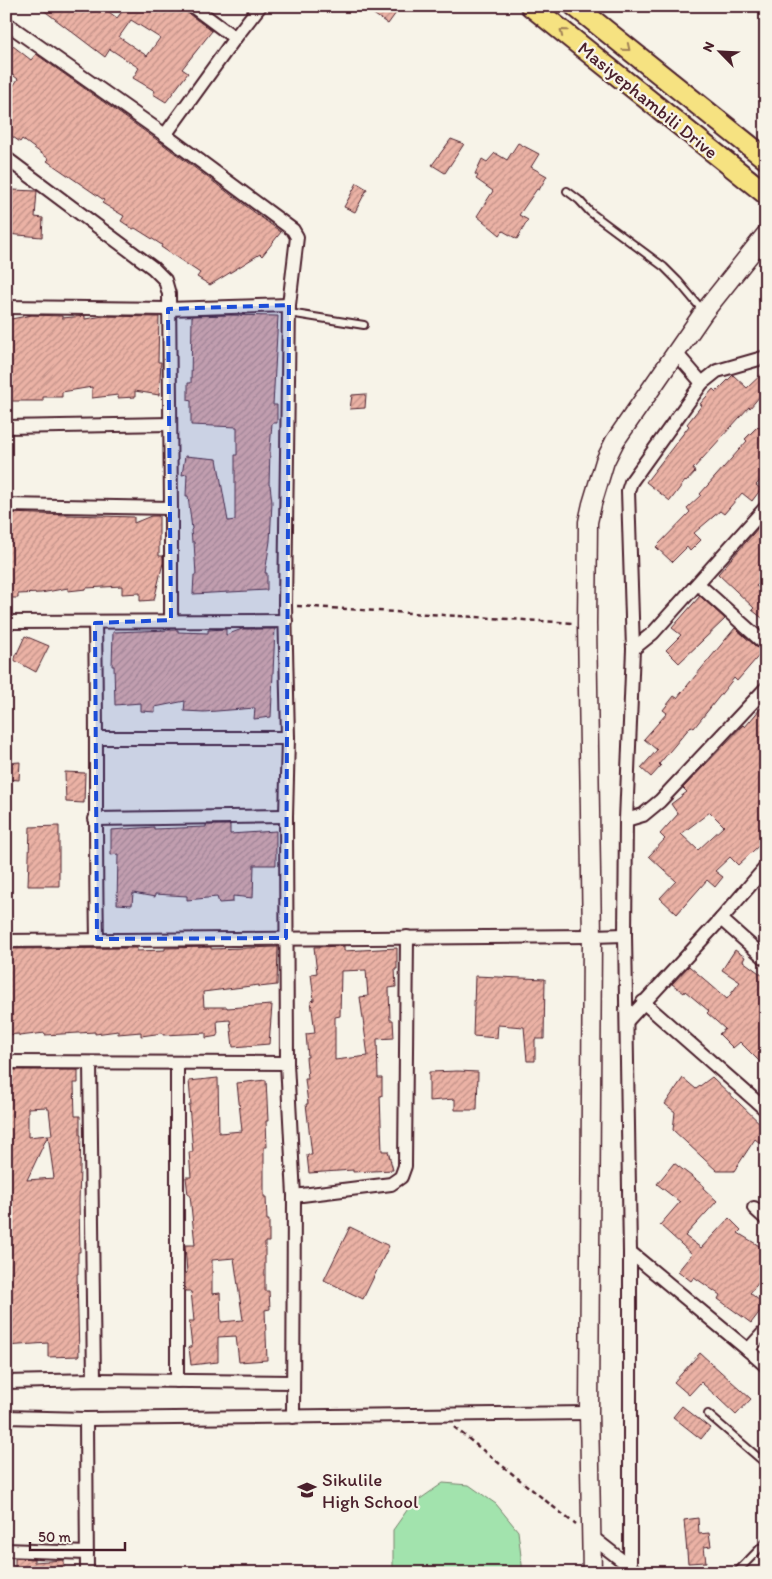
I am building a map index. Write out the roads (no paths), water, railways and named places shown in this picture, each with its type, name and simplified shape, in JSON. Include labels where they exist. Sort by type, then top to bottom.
[{"type":"main road","name":"Masiyephambili Drive","points":[[530,6],[766,194]]},
{"type":"main road","name":"Masiyephambili Drive","points":[[576,6],[766,159]]},
{"type":"street","points":[[192,6],[235,38]]},
{"type":"street","points":[[165,135],[260,6]]},
{"type":"street","points":[[6,23],[165,135],[293,230],[296,238],[297,247],[293,262],[289,309],[285,605],[288,738],[286,816],[287,1063],[294,1196],[293,1417]]},
{"type":"street","points":[[6,158],[153,268],[165,280],[169,294],[171,620]]},
{"type":"street","points":[[592,1573],[589,1413],[592,936],[587,624],[588,522],[605,461],[615,441],[704,312],[766,234]]},
{"type":"street","points":[[6,307],[289,309]]},
{"type":"street","points":[[676,352],[702,384]]},
{"type":"street","points":[[634,1569],[631,1517],[630,1252],[625,935],[626,820],[633,650],[628,491],[631,482],[702,384],[717,371],[766,357]]},
{"type":"street","points":[[6,427],[170,424]]},
{"type":"street","points":[[6,505],[171,508]]},
{"type":"street","points":[[633,650],[653,633],[766,507]]},
{"type":"street","points":[[698,584],[766,645]]},
{"type":"street","points":[[6,622],[286,621]]},
{"type":"street","points":[[95,623],[97,939]]},
{"type":"street","points":[[626,820],[643,815],[660,801],[766,688]]},
{"type":"street","points":[[97,738],[288,738]]},
{"type":"street","points":[[95,819],[286,816]]},
{"type":"street","points":[[627,1021],[766,867]]},
{"type":"street","points":[[721,919],[766,959]]},
{"type":"street","points":[[6,941],[625,935]]},
{"type":"street","points":[[294,1196],[391,1184],[401,1177],[405,1166],[407,937]]},
{"type":"street","points":[[643,1002],[766,1110]]},
{"type":"street","points":[[6,1062],[287,1063]]},
{"type":"street","points":[[90,1063],[94,1380]]},
{"type":"street","points":[[177,1063],[177,1381]]},
{"type":"street","points":[[754,1208],[766,1219]]},
{"type":"street","points":[[630,1252],[766,1366]]},
{"type":"street","points":[[748,1350],[766,1330]]},
{"type":"street","points":[[6,1382],[94,1380],[292,1382]]},
{"type":"street","points":[[6,1417],[86,1419],[589,1413]]},
{"type":"street","points":[[86,1419],[87,1573]]},
{"type":"street","points":[[592,1537],[634,1569]]},
{"type":"street","points":[[6,1550],[87,1553]]},
{"type":"lane","points":[[567,191],[590,212],[664,267],[704,312]]},
{"type":"lane","points":[[289,309],[364,325]]},
{"type":"lane","points":[[708,1414],[766,1464]]},
{"type":"lane","points":[[736,1573],[765,1543]]},
{"type":"place","name":"Sikulile High School","points":[[307,1490]]}]
